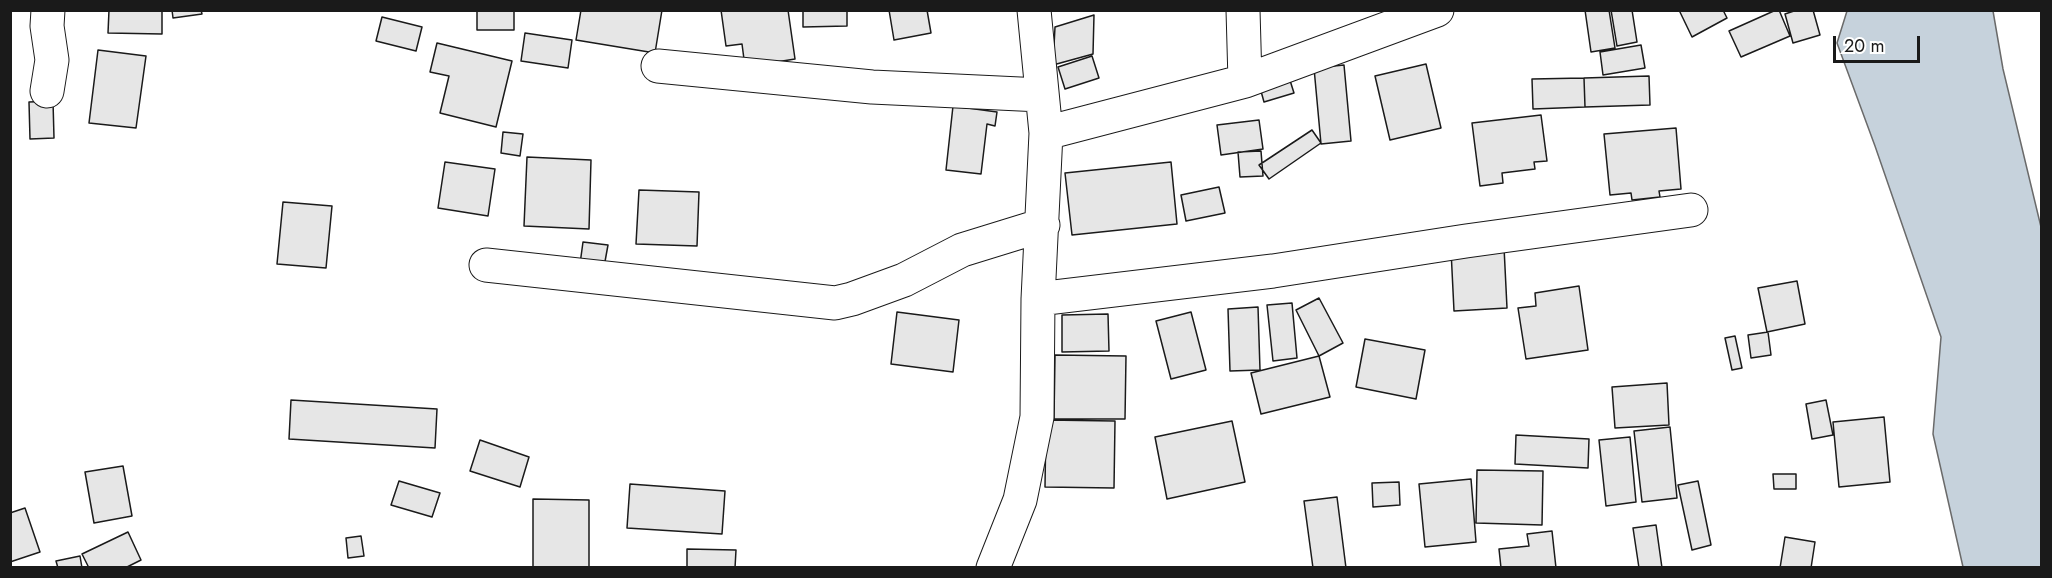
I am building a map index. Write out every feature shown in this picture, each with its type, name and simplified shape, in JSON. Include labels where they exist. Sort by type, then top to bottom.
[{"type":"street","points":[[47,91],[52,60],[47,26],[48,10]]},
{"type":"street","points":[[993,567],[1020,500],[1037,417],[1038,299],[1046,133],[1034,10]]},
{"type":"street","points":[[1243,10],[1245,81]]},
{"type":"street","points":[[1046,133],[1245,81],[1437,10]]},
{"type":"street","points":[[658,66],[872,87],[1041,95]]},
{"type":"street","points":[[1038,299],[1273,271],[1466,241],[1691,210]]},
{"type":"street","points":[[486,265],[835,303],[904,280],[962,250],[1043,225]]},
{"type":"shaded area","points":[[1847,11],[1993,11],[2003,69],[2041,227],[2041,567],[1963,567],[1933,434],[1941,337],[1837,43]]},
{"type":"building","points":[[109,10],[162,10],[162,34],[108,33]]},
{"type":"building","points":[[172,10],[201,10],[202,14],[173,18]]},
{"type":"building","points":[[477,10],[514,10],[514,30],[477,30]]},
{"type":"building","points":[[581,10],[662,10],[655,53],[576,40]]},
{"type":"building","points":[[721,10],[788,10],[795,59],[745,67],[742,44],[726,46]]},
{"type":"building","points":[[803,10],[847,10],[847,26],[803,27]]},
{"type":"building","points":[[889,10],[927,10],[931,33],[894,40]]},
{"type":"building","points":[[1585,10],[1609,10],[1615,48],[1591,52]]},
{"type":"building","points":[[1611,10],[1632,10],[1637,42],[1617,46]]},
{"type":"building","points":[[1679,10],[1723,10],[1727,18],[1692,37]]},
{"type":"building","points":[[1779,10],[1790,36],[1741,57],[1729,31]]},
{"type":"building","points":[[1797,10],[1813,10],[1820,35],[1793,43],[1785,14]]},
{"type":"building","points":[[1094,15],[1093,54],[1053,65],[1055,27]]},
{"type":"building","points":[[382,17],[422,27],[416,51],[376,41]]},
{"type":"building","points":[[525,33],[572,40],[568,68],[521,61]]},
{"type":"building","points":[[437,43],[512,61],[496,127],[440,113],[449,76],[430,72]]},
{"type":"building","points":[[1641,45],[1645,68],[1603,75],[1600,52]]},
{"type":"building","points":[[98,50],[146,56],[136,128],[89,123]]},
{"type":"building","points":[[1092,56],[1099,78],[1065,89],[1058,67]]},
{"type":"building","points":[[1426,64],[1441,128],[1390,140],[1375,76]]},
{"type":"building","points":[[1344,65],[1351,141],[1321,144],[1314,68]]},
{"type":"building","points":[[1288,74],[1294,93],[1264,102],[1259,84]]},
{"type":"building","points":[[1649,76],[1650,105],[1585,107],[1584,78]]},
{"type":"building","points":[[1584,78],[1585,107],[1533,109],[1532,79]]},
{"type":"building","points":[[53,101],[54,138],[30,139],[29,102]]},
{"type":"building","points":[[953,106],[997,112],[995,126],[987,124],[981,174],[946,170]]},
{"type":"building","points":[[1541,115],[1547,161],[1534,162],[1535,169],[1502,173],[1503,183],[1480,186],[1472,123]]},
{"type":"building","points":[[1259,120],[1263,149],[1221,155],[1217,125]]},
{"type":"building","points":[[1676,128],[1681,189],[1659,191],[1660,197],[1632,200],[1631,193],[1610,195],[1604,134]]},
{"type":"building","points":[[1312,130],[1321,143],[1269,179],[1259,165]]},
{"type":"building","points":[[503,132],[523,134],[520,156],[501,153]]},
{"type":"building","points":[[1261,151],[1263,176],[1240,177],[1238,152]]},
{"type":"building","points":[[527,157],[591,160],[589,229],[524,226]]},
{"type":"building","points":[[445,162],[495,169],[488,216],[438,208]]},
{"type":"building","points":[[1171,162],[1177,224],[1072,235],[1065,173]]},
{"type":"building","points":[[1219,187],[1225,213],[1186,221],[1181,195]]},
{"type":"building","points":[[639,190],[699,192],[697,246],[636,244]]},
{"type":"building","points":[[283,202],[332,206],[326,268],[277,264]]},
{"type":"building","points":[[583,242],[608,245],[604,267],[580,264]]},
{"type":"building","points":[[1504,247],[1507,308],[1454,311],[1451,250]]},
{"type":"building","points":[[1797,281],[1805,324],[1767,332],[1758,288]]},
{"type":"building","points":[[1579,286],[1588,350],[1526,359],[1518,308],[1536,306],[1535,293]]},
{"type":"building","points":[[1319,298],[1343,343],[1319,356],[1296,310]]},
{"type":"building","points":[[1292,303],[1297,358],[1273,361],[1267,305]]},
{"type":"building","points":[[1258,307],[1260,370],[1230,371],[1228,309]]},
{"type":"building","points":[[897,312],[959,320],[953,372],[891,364]]},
{"type":"building","points":[[1191,312],[1206,370],[1171,379],[1156,321]]},
{"type":"building","points":[[1108,314],[1109,351],[1062,352],[1062,315]]},
{"type":"building","points":[[1768,332],[1771,355],[1751,358],[1748,335]]},
{"type":"building","points":[[1735,336],[1742,368],[1732,370],[1725,338]]},
{"type":"building","points":[[1365,339],[1425,350],[1416,399],[1356,387]]},
{"type":"building","points":[[1055,355],[1126,356],[1125,419],[1054,419]]},
{"type":"building","points":[[1319,356],[1330,397],[1261,414],[1251,373]]},
{"type":"building","points":[[1667,383],[1669,425],[1615,428],[1612,387]]},
{"type":"building","points":[[291,400],[437,409],[435,448],[289,439]]},
{"type":"building","points":[[1826,400],[1833,435],[1812,439],[1806,404]]},
{"type":"building","points":[[1884,417],[1890,482],[1839,487],[1833,422]]},
{"type":"building","points":[[1046,420],[1115,421],[1114,488],[1045,487]]},
{"type":"building","points":[[1232,421],[1245,482],[1167,499],[1155,437]]},
{"type":"building","points":[[1670,427],[1677,498],[1642,502],[1634,431]]},
{"type":"building","points":[[1516,435],[1589,439],[1588,468],[1515,464]]},
{"type":"building","points":[[1630,437],[1636,502],[1606,506],[1599,440]]},
{"type":"building","points":[[480,440],[529,457],[520,487],[470,471]]},
{"type":"building","points":[[123,466],[132,516],[94,523],[85,472]]},
{"type":"building","points":[[1477,470],[1543,471],[1542,525],[1476,523]]},
{"type":"building","points":[[1773,474],[1796,474],[1796,489],[1774,489]]},
{"type":"building","points":[[1471,479],[1476,542],[1425,547],[1419,484]]},
{"type":"building","points":[[399,481],[440,493],[432,517],[391,505]]},
{"type":"building","points":[[1698,481],[1711,545],[1692,550],[1678,485]]},
{"type":"building","points":[[1399,482],[1400,505],[1373,507],[1372,483]]},
{"type":"building","points":[[630,484],[725,491],[722,534],[627,528]]},
{"type":"building","points":[[1337,497],[1346,568],[1313,568],[1304,501]]},
{"type":"building","points":[[533,499],[589,500],[589,568],[533,568]]},
{"type":"building","points":[[25,508],[40,552],[10,562],[10,513]]},
{"type":"building","points":[[1656,525],[1662,568],[1639,568],[1633,528]]},
{"type":"building","points":[[1552,531],[1556,568],[1501,568],[1499,549],[1529,546],[1527,534]]},
{"type":"building","points":[[128,532],[141,560],[125,568],[89,568],[82,554]]},
{"type":"building","points":[[361,536],[364,556],[348,558],[346,538]]},
{"type":"building","points":[[1785,537],[1815,542],[1811,568],[1780,568]]},
{"type":"building","points":[[687,549],[736,550],[735,568],[687,568]]},
{"type":"building","points":[[80,556],[82,568],[58,568],[56,561]]}]
